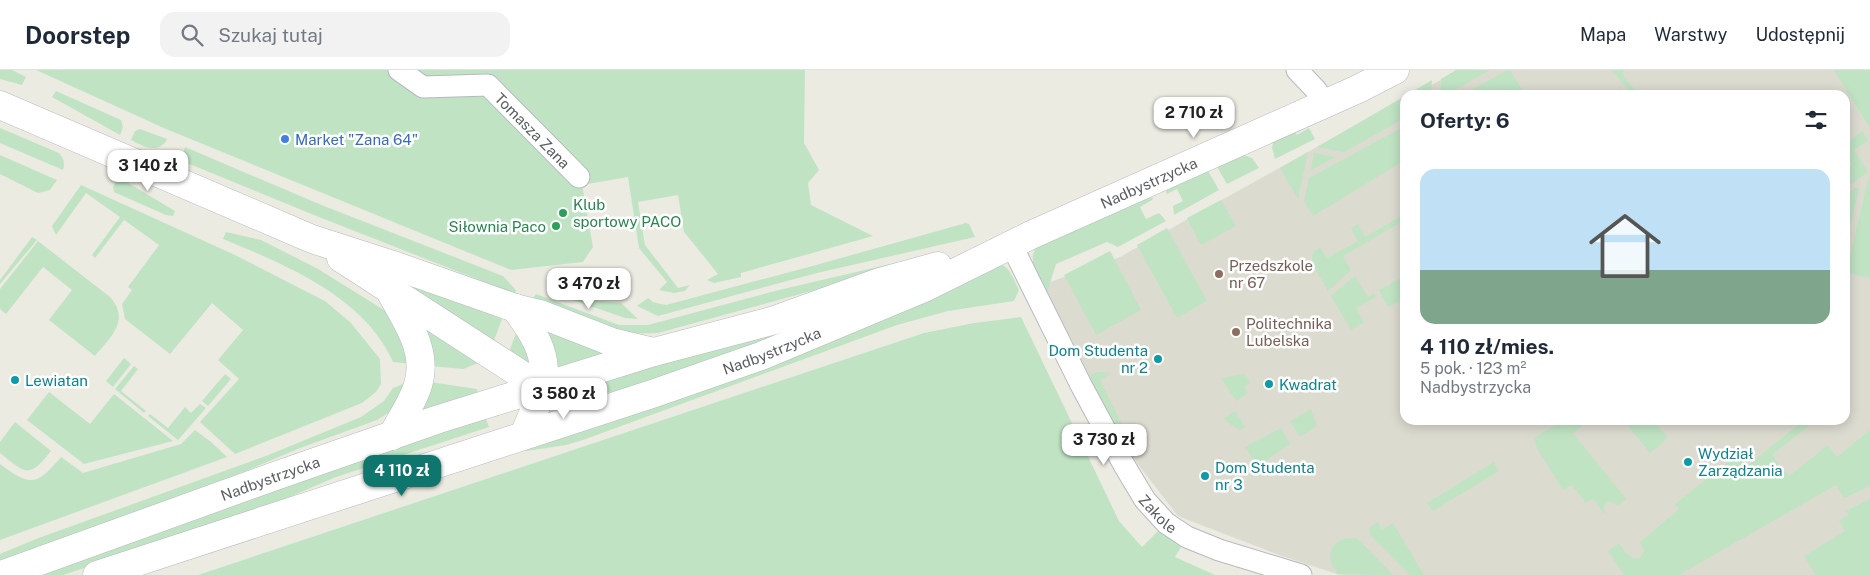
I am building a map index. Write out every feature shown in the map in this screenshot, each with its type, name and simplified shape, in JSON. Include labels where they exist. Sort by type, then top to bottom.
[{"type":"street","name":"Tomasza Zana","points":[[399,70],[423,87],[488,85],[579,177]]},
{"type":"street","points":[[1296,70],[1316,90],[1325,104]]},
{"type":"street","name":"Nadbystrzycka","points":[[97,575],[149,568],[524,435],[655,393],[761,356],[926,287],[1011,244],[1325,104],[1395,70]]},
{"type":"street","points":[[0,104],[312,239],[515,308],[540,314],[612,342],[654,352]]},
{"type":"street","points":[[312,239],[542,388],[602,410]]},
{"type":"street","name":"Nadbystrzycka","points":[[1,575],[223,494],[481,406],[654,352],[775,320],[880,282],[1011,244]]},
{"type":"street","name":"Zakole","points":[[1011,244],[1081,385],[1145,500],[1166,523],[1187,537],[1219,550],[1300,575]]},
{"type":"street","points":[[389,290],[416,340],[421,364],[417,388],[392,436]]},
{"type":"street","points":[[515,308],[533,332],[541,351],[544,367],[540,398],[524,435]]},
{"type":"shaded area","name":"Politechnika Lubelska","points":[[1458,70],[1870,70],[1870,575],[1340,575],[1279,555],[1178,516],[1120,441],[1042,285],[1120,257],[1400,103],[1400,425],[1850,425],[1850,90],[1423,90]]},
{"type":"green space","points":[[0,70],[12,70],[26,77],[22,85],[0,79]]},
{"type":"green space","points":[[36,70],[805,70],[804,143],[819,170],[808,183],[811,205],[873,236],[741,273],[741,277],[714,283],[707,280],[718,274],[684,232],[678,195],[638,202],[645,245],[678,288],[690,285],[685,291],[674,293],[659,290],[667,282],[639,248],[628,177],[582,185],[593,247],[583,262],[511,270],[166,129]]},
{"type":"green space","points":[[1456,70],[1490,70],[1455,90],[1440,90],[1441,79]]},
{"type":"green space","points":[[1510,70],[1522,90],[1471,90]]},
{"type":"green space","points":[[1612,70],[1623,70],[1624,77],[1635,90],[1628,90]]},
{"type":"green space","points":[[1834,70],[1870,70],[1870,128],[1850,96],[1850,90],[1846,90]]},
{"type":"green space","points":[[1432,80],[1431,90],[1415,90]]},
{"type":"green space","points":[[56,91],[121,120],[123,127],[120,135],[52,97]]},
{"type":"green space","points":[[1400,99],[1400,121],[1344,152],[1317,147]]},
{"type":"green space","points":[[0,128],[59,153],[64,161],[63,170],[0,143]]},
{"type":"green space","points":[[1293,128],[1297,135],[1309,128],[1315,139],[1275,159],[1272,148],[1274,139]]},
{"type":"green space","points":[[140,129],[167,139],[160,147],[145,147],[131,140],[135,131]]},
{"type":"green space","points":[[1400,129],[1400,163],[1313,216],[1304,201],[1309,178]]},
{"type":"green space","points":[[1862,131],[1868,140],[1854,150],[1868,172],[1850,185],[1850,166],[1852,165],[1850,162],[1850,142]]},
{"type":"green space","points":[[185,147],[319,204],[503,276],[516,290],[515,294],[187,163],[183,154]]},
{"type":"green space","points":[[1308,152],[1298,199],[1280,168]]},
{"type":"green space","points":[[1314,153],[1336,157],[1311,170]]},
{"type":"green space","points":[[0,155],[57,180],[50,190],[38,193],[0,174]]},
{"type":"green space","points":[[1244,155],[1252,158],[1259,168],[1227,184],[1216,165]]},
{"type":"green space","points":[[1208,171],[1219,190],[1174,215],[1173,206],[1183,201],[1177,189],[1167,194],[1167,187]]},
{"type":"green space","points":[[118,177],[175,211],[173,216],[166,215],[114,192],[113,187]]},
{"type":"green space","points":[[1870,178],[1870,278],[1850,274],[1850,256]]},
{"type":"green space","points":[[81,185],[235,255],[325,301],[351,323],[380,359],[381,384],[376,392],[362,403],[235,454],[200,422],[239,379],[218,360],[243,330],[212,303],[170,354],[125,319],[122,304],[132,290],[128,287],[159,245],[124,220],[95,258],[92,255],[120,217],[86,193],[56,235],[52,226]]},
{"type":"green space","points":[[1857,187],[1859,189],[1850,228],[1850,192]]},
{"type":"green space","points":[[1145,196],[1153,198],[1140,207],[1146,219],[1159,213],[1166,221],[1118,247],[1107,242],[1056,264],[1047,293],[1033,264],[1034,252],[1037,247]]},
{"type":"green space","points":[[1221,200],[1236,226],[1201,245],[1187,218]]},
{"type":"green space","points":[[1400,217],[1400,223],[1343,256],[1351,270],[1328,291],[1312,263],[1313,253],[1320,247],[1327,258],[1358,241],[1351,228],[1358,224],[1365,237]]},
{"type":"green space","points":[[966,223],[969,224],[975,237],[817,273],[658,316],[637,306],[648,298],[653,302],[666,305]]},
{"type":"green space","points":[[1167,228],[1207,301],[1177,318],[1137,245]]},
{"type":"green space","points":[[226,232],[261,240],[318,269],[384,310],[392,316],[411,364],[393,362],[380,339],[363,319],[343,301],[296,272],[223,239]]},
{"type":"green space","points":[[32,237],[37,240],[0,284],[0,280]]},
{"type":"green space","points":[[38,241],[110,297],[116,305],[119,313],[116,328],[95,356],[49,320],[72,290],[43,267],[6,314],[0,309],[0,289]]},
{"type":"green space","points":[[1110,251],[1141,310],[1096,335],[1064,275]]},
{"type":"green space","points":[[929,255],[921,261],[658,333],[622,334],[532,300],[536,294],[619,325],[648,325],[783,289]]},
{"type":"green space","points":[[368,263],[502,319],[493,343]]},
{"type":"green space","points":[[998,264],[1009,270],[1019,290],[1014,301],[948,311],[897,325],[583,440],[566,445],[527,451],[522,449]]},
{"type":"green space","points":[[596,271],[602,277],[603,282],[597,288],[567,285],[552,281],[568,272]]},
{"type":"green space","points":[[1355,276],[1368,297],[1374,294],[1376,297],[1356,308],[1364,322],[1351,330],[1331,296]]},
{"type":"green space","points":[[1400,279],[1400,301],[1388,307],[1379,290]]},
{"type":"green space","points":[[567,298],[621,303],[638,319],[625,318]]},
{"type":"green space","points":[[1021,317],[1119,521],[1142,547],[1166,523],[1187,537],[1175,557],[1215,575],[198,575],[924,333],[974,323]]},
{"type":"green space","points":[[535,319],[616,351],[556,370]]},
{"type":"green space","points":[[800,323],[801,327],[626,391],[599,393],[574,388]]},
{"type":"green space","points":[[426,327],[481,362],[463,369],[431,366],[423,329]]},
{"type":"green space","points":[[518,328],[532,366],[509,352]]},
{"type":"green space","points":[[124,358],[131,364],[113,387],[106,381]]},
{"type":"green space","points":[[134,366],[138,369],[121,391],[146,411],[144,413],[115,389]]},
{"type":"green space","points":[[1097,372],[1107,372],[1110,374],[1100,380],[1130,440],[1141,434],[1142,441],[1138,447],[1126,445],[1120,441],[1090,380],[1091,375]]},
{"type":"green space","points":[[225,374],[231,379],[208,406],[202,401]]},
{"type":"green space","points":[[1244,374],[1250,383],[1244,387],[1248,393],[1236,401],[1221,378]]},
{"type":"green space","points":[[408,382],[399,403],[390,412],[377,420],[300,448],[194,493],[0,565],[0,554],[36,539],[266,456],[361,417],[384,401],[393,388]]},
{"type":"green space","points":[[430,382],[477,389],[478,393],[419,412]]},
{"type":"green space","points":[[49,392],[90,424],[114,394],[173,441],[84,464],[27,420]]},
{"type":"green space","points":[[200,404],[206,408],[178,440],[148,416],[150,414],[168,428],[185,407],[191,413]]},
{"type":"green space","points":[[1311,409],[1317,426],[1300,437],[1290,421]]},
{"type":"green space","points":[[1235,411],[1245,427],[1240,430],[1224,418]]},
{"type":"green space","points":[[485,416],[489,427],[336,477],[257,511],[63,575],[31,575]]},
{"type":"green space","points":[[15,422],[51,451],[44,460],[32,469],[22,469],[0,453],[0,442]]},
{"type":"green space","points":[[1555,425],[1583,425],[1573,433],[1626,499],[1618,505],[1609,501],[1604,505],[1605,515],[1593,499],[1586,503],[1572,485],[1563,490],[1537,448],[1534,438]]},
{"type":"green space","points":[[1627,425],[1657,425],[1668,438],[1650,453]]},
{"type":"green space","points":[[1798,425],[1810,425],[1772,455],[1789,476],[1828,445],[1837,457],[1870,430],[1870,486],[1844,498],[1836,485],[1679,575],[1624,575],[1608,551],[1619,543],[1630,556],[1640,558],[1644,551],[1640,542],[1679,509],[1675,504],[1737,455],[1747,466]]},
{"type":"green space","points":[[1281,428],[1290,444],[1262,463],[1256,464],[1245,447]]},
{"type":"green space","points":[[195,430],[227,457],[0,540],[0,464],[19,477],[33,480],[45,474],[61,457],[83,473],[181,444]]},
{"type":"green space","points":[[1494,462],[1499,471],[1433,511],[1427,503]]},
{"type":"green space","points":[[1870,499],[1870,575],[1816,575],[1804,556],[1845,531],[1839,520],[1849,515],[1846,511]]},
{"type":"green space","points":[[1378,522],[1382,530],[1393,523],[1424,575],[1410,575],[1370,535],[1369,528]]},
{"type":"green space","points":[[1346,538],[1358,539],[1393,575],[1338,574],[1332,564],[1330,553],[1335,544]]},
{"type":"place","name":"Market \"Zana 64\"","points":[[285,139]]},
{"type":"place","name":"Klub sportowy PACO","points":[[563,213]]},
{"type":"place","name":"Siłownia Paco","points":[[556,226]]},
{"type":"place","name":"Przedszkole nr 67","points":[[1219,274]]},
{"type":"place","name":"Politechnika Lubelska","points":[[1236,332]]},
{"type":"place","name":"Dom Studenta nr 2","points":[[1158,359]]},
{"type":"place","name":"Lewiatan","points":[[15,380]]},
{"type":"place","name":"Kwadrat","points":[[1269,384]]},
{"type":"place","name":"Wydział Zarządzania","points":[[1688,462]]},
{"type":"place","name":"Dom Studenta nr 3","points":[[1205,476]]}]
